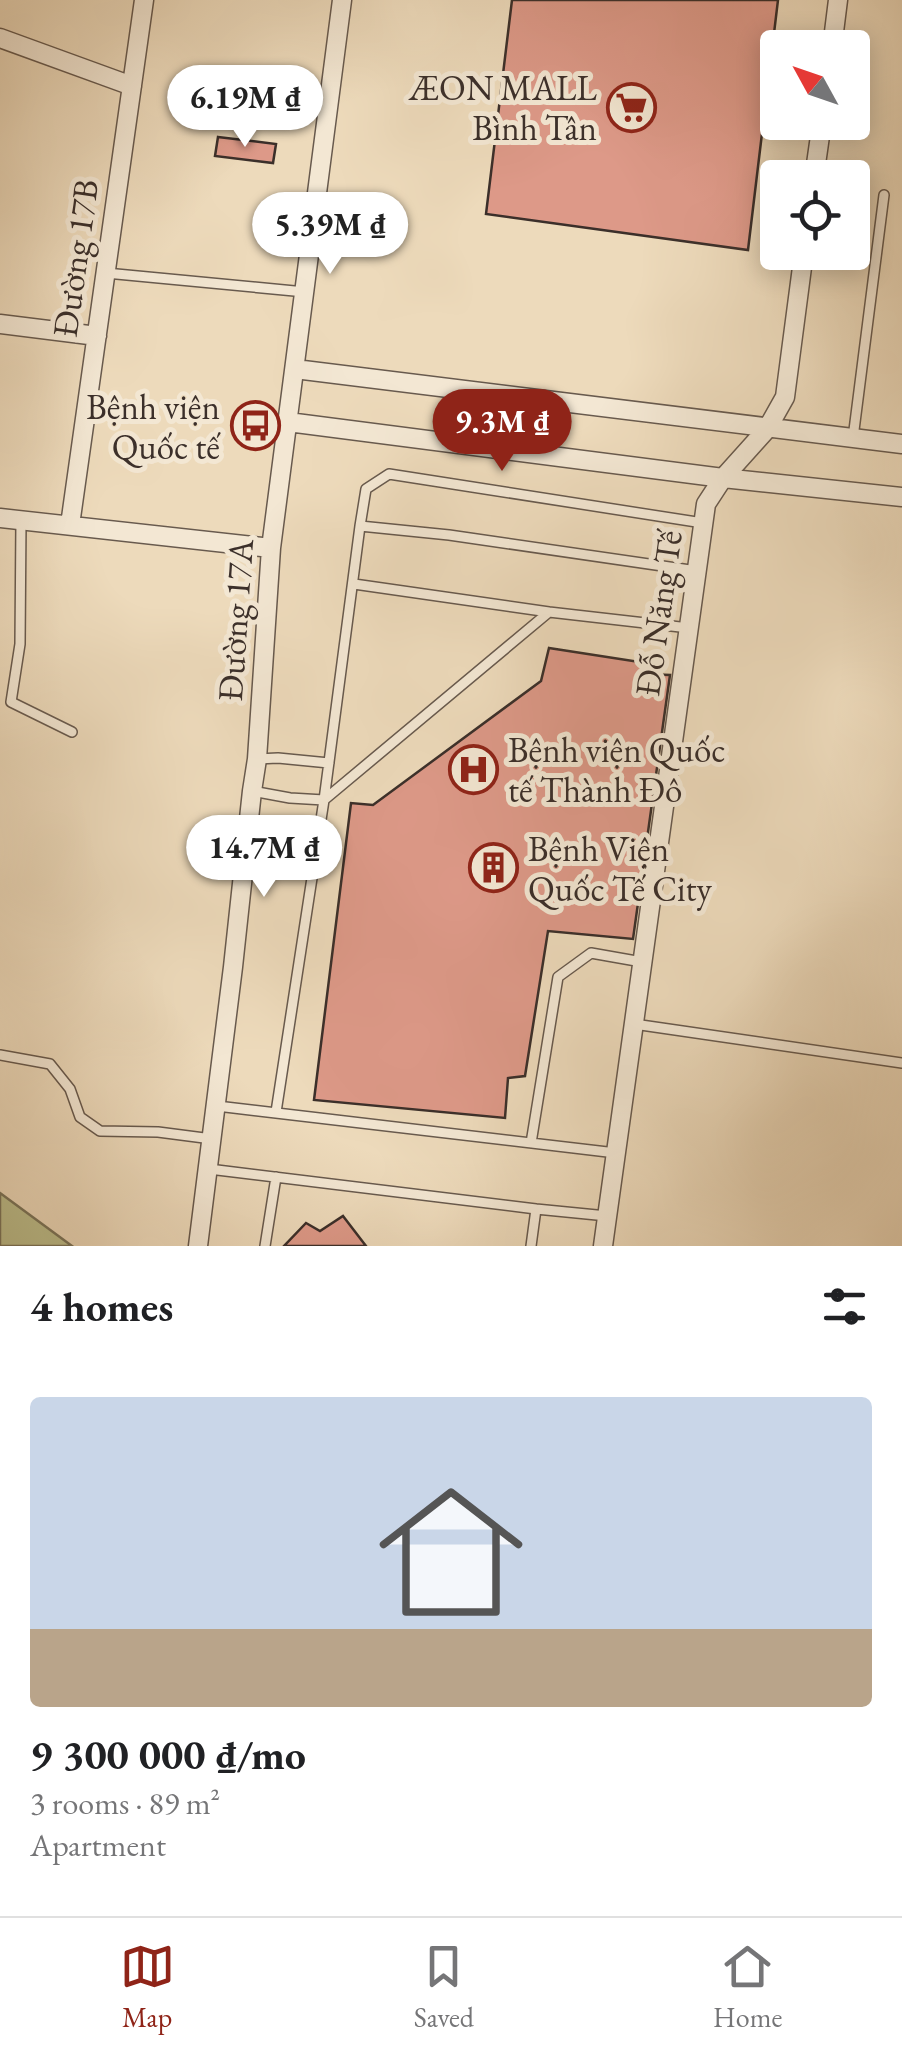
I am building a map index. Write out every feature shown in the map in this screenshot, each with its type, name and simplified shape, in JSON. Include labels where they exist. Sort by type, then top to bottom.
[{"type":"street","name":"Đường 17B","points":[[70,524],[144,0]]},
{"type":"street","name":"Đường 17A","points":[[198,1246],[258,758],[272,548],[342,0]]},
{"type":"street","points":[[834,30],[838,0]]},
{"type":"street","points":[[0,38],[132,86]]},
{"type":"street","name":"Đỗ Năng Tế","points":[[603,1246],[706,504],[723,478],[767,429],[785,396],[802,270]]},
{"type":"street","points":[[0,324],[97,336]]},
{"type":"street","points":[[294,369],[902,444]]},
{"type":"street","points":[[288,422],[902,497]]},
{"type":"street","points":[[0,518],[272,548]]},
{"type":"lane","points":[[853,438],[884,195]]},
{"type":"lane","points":[[106,272],[305,292]]},
{"type":"lane","points":[[276,1112],[366,489],[389,474],[703,523]]},
{"type":"lane","points":[[21,520],[20,644],[11,702],[72,732]]},
{"type":"lane","points":[[360,526],[449,535],[697,572]]},
{"type":"lane","points":[[354,584],[689,628]]},
{"type":"lane","points":[[252,791],[324,800],[549,612]]},
{"type":"lane","points":[[258,758],[329,763]]},
{"type":"lane","points":[[531,1144],[558,977],[592,952],[642,962]]},
{"type":"lane","points":[[634,1024],[902,1063]]},
{"type":"lane","points":[[0,1055],[50,1064],[70,1089],[80,1117],[100,1131],[158,1132],[212,1139]]},
{"type":"lane","points":[[216,1106],[616,1153]]},
{"type":"lane","points":[[208,1169],[607,1216]]},
{"type":"lane","points":[[265,1246],[276,1177]]},
{"type":"lane","points":[[531,1246],[536,1209]]},
{"type":"green space","points":[[0,1193],[72,1246],[0,1246]]},
{"type":"building","name":"ÆON MALL Bình Tân","points":[[512,0],[778,0],[774,30],[760,30],[761,140],[748,250],[486,214]]},
{"type":"building","points":[[218,137],[276,144],[273,163],[215,156]]},
{"type":"building","name":"Bệnh Viện Quốc Tế City","points":[[549,648],[646,663],[643,674],[670,675],[633,939],[548,931],[525,1076],[508,1078],[505,1118],[314,1100],[351,803],[373,805],[541,681]]},
{"type":"building","points":[[343,1216],[366,1246],[284,1246],[306,1223],[320,1231]]},
{"type":"place","name":"ÆON MALL Bình Tân","points":[[632,107]]},
{"type":"place","name":"Bệnh viện Quốc tế","points":[[255,426]]},
{"type":"place","name":"Bệnh viện Quốc tế Thành Đô","points":[[473,769]]},
{"type":"place","name":"Bệnh Viện Quốc Tế City","points":[[493,868]]}]
